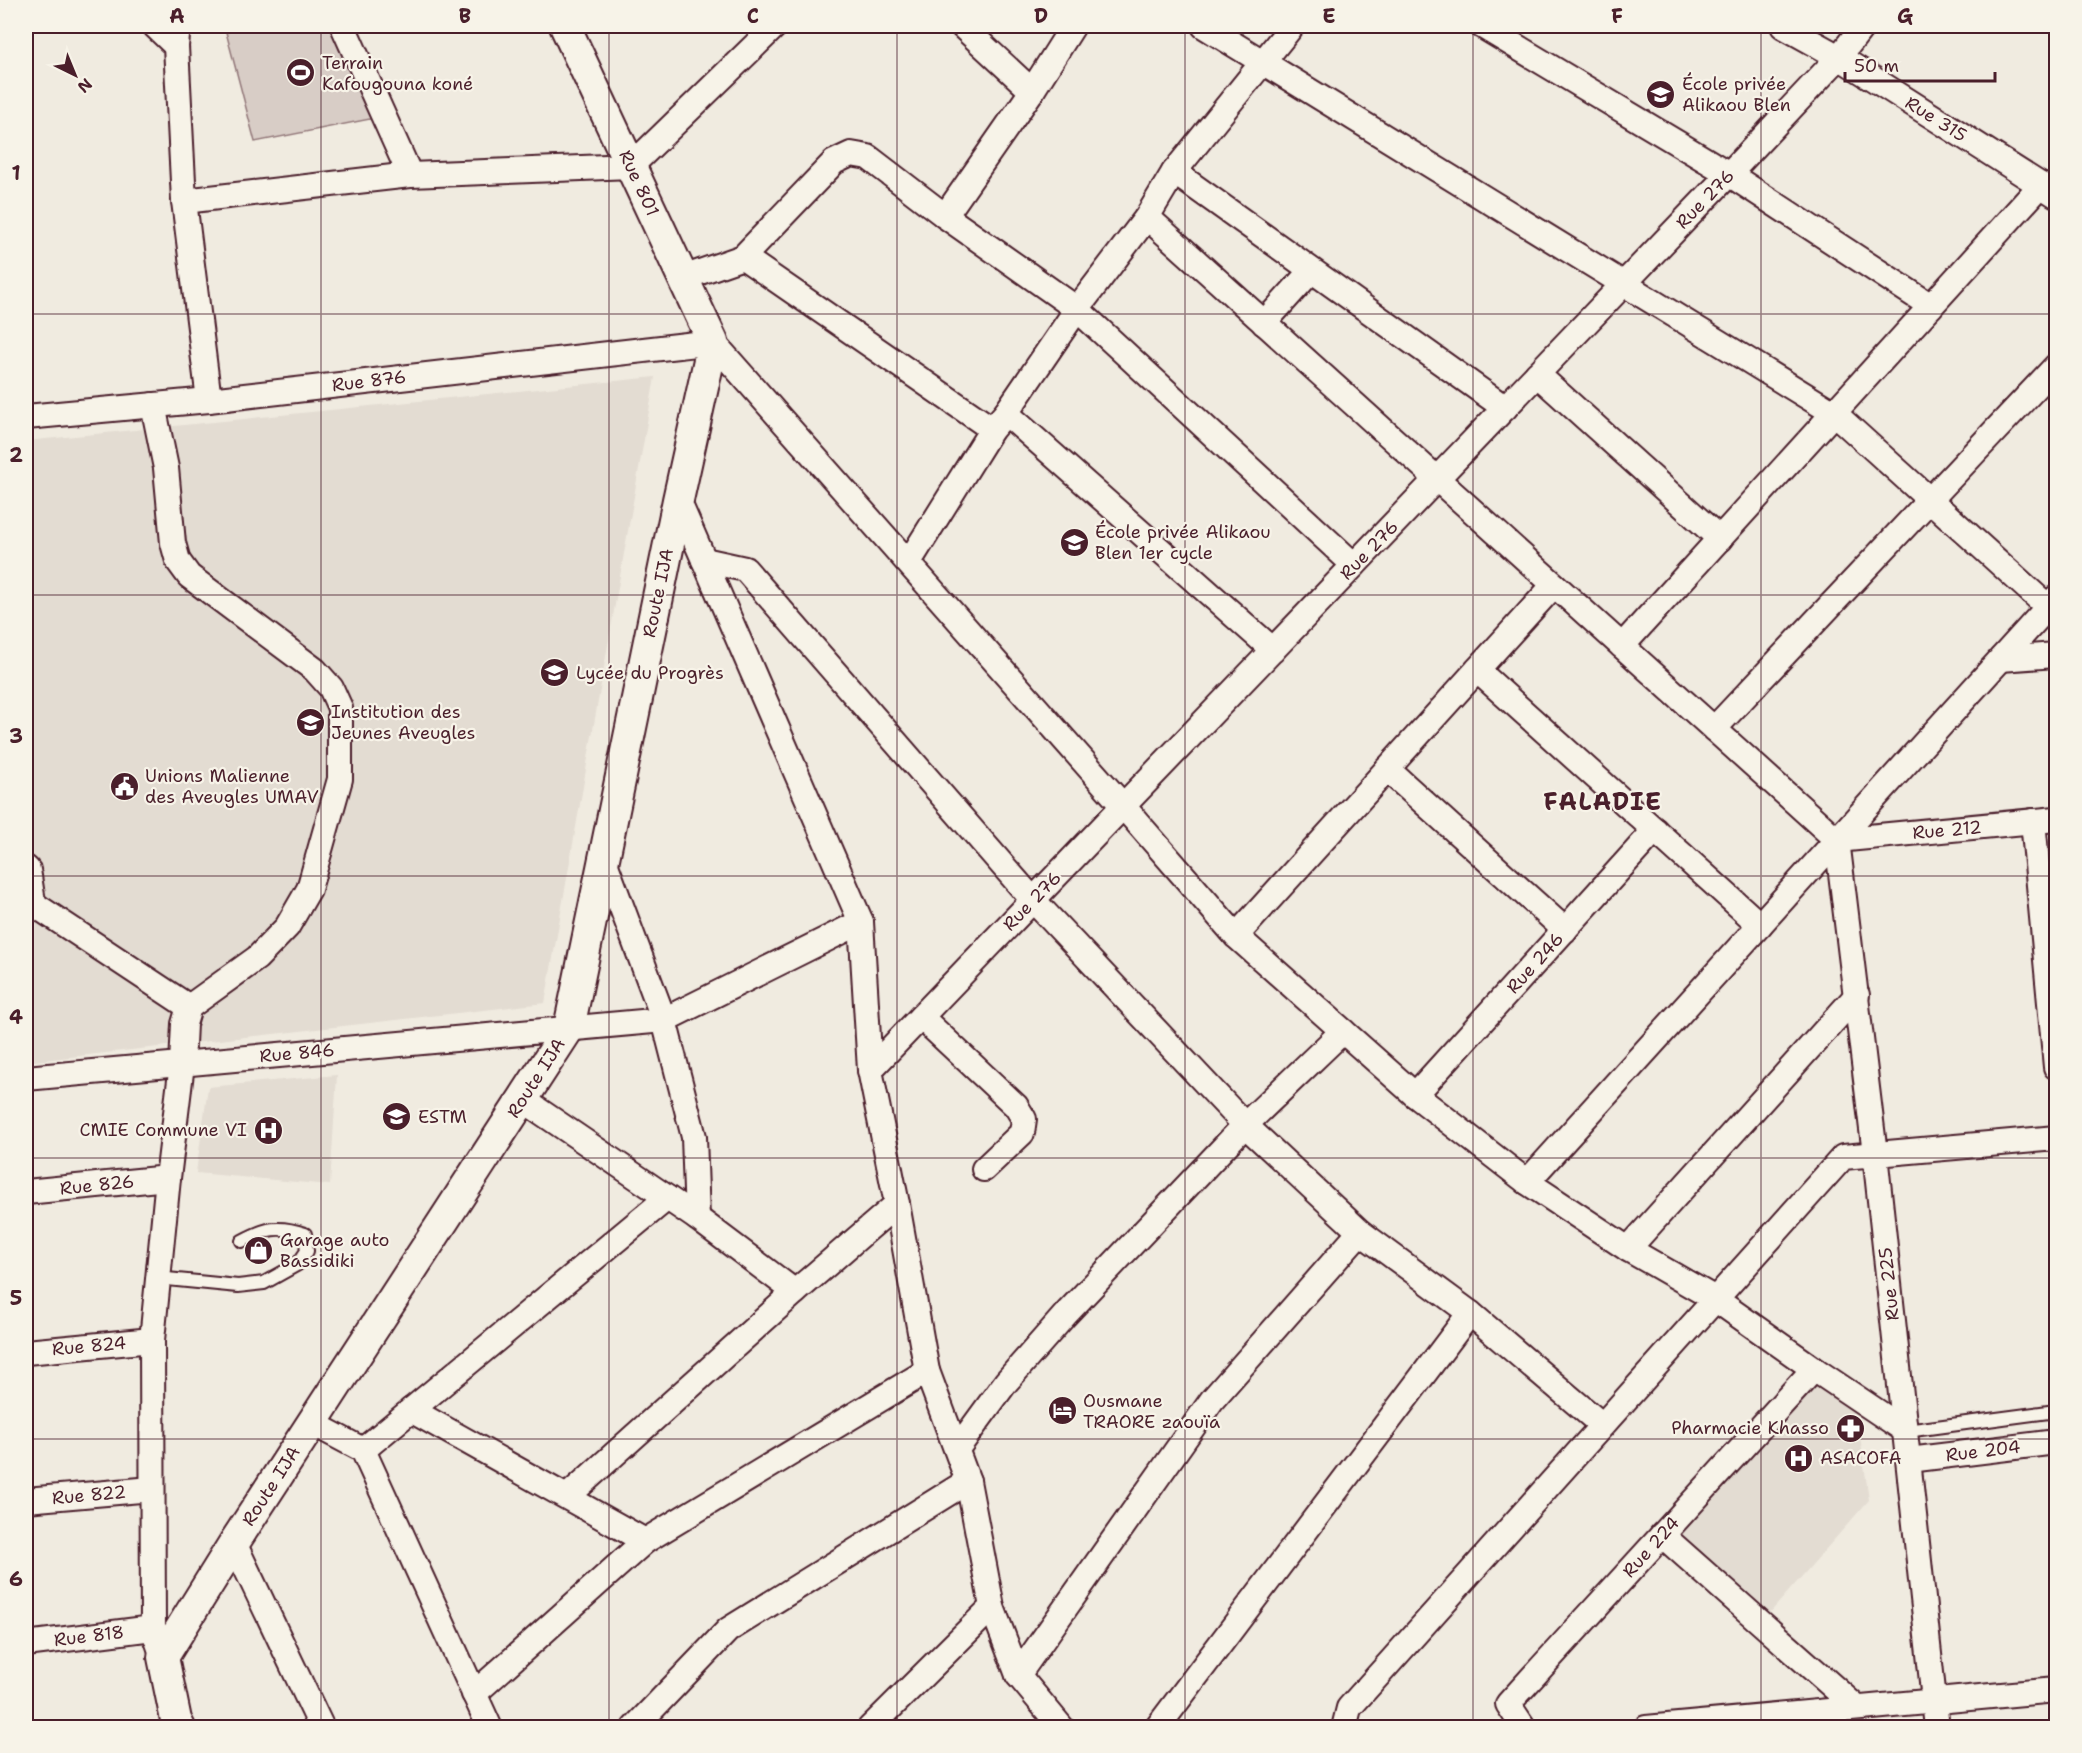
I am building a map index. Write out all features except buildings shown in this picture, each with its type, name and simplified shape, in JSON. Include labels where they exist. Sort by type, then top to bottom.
[{"type":"street","points":[[155,26],[177,36],[184,201],[209,400]]},
{"type":"street","points":[[343,26],[410,175]]},
{"type":"street","name":"Rue 801","points":[[565,26],[713,342]]},
{"type":"street","points":[[184,201],[410,175],[631,166],[775,26]]},
{"type":"street","points":[[962,26],[1032,91]]},
{"type":"street","points":[[945,216],[1032,91],[1073,26]]},
{"type":"street","points":[[1204,26],[1834,413],[1930,500],[2052,603],[1527,1182]]},
{"type":"street","points":[[909,562],[999,421],[1077,309],[1147,217],[1174,172],[1292,26]]},
{"type":"street","points":[[1482,26],[1730,174],[1931,306]]},
{"type":"street","name":"Rue 315","points":[[1784,26],[1839,57],[2049,190]]},
{"type":"street","name":"Rue 276","points":[[870,1070],[1730,174],[1839,57],[1863,26]]},
{"type":"street","points":[[683,278],[743,257],[834,162],[850,154],[868,157],[945,216],[1077,309],[1354,566]]},
{"type":"street","points":[[1174,172],[1505,408]]},
{"type":"street","points":[[1622,646],[1931,306],[2049,190]]},
{"type":"street","points":[[1147,217],[1837,840]]},
{"type":"street","points":[[743,257],[999,421],[1273,650]]},
{"type":"street","points":[[1264,323],[1311,271]]},
{"type":"street","points":[[713,342],[1236,936],[1415,1095],[1527,1182],[1628,1249],[1715,1299],[1906,1431]]},
{"type":"street","name":"Rue 876","points":[[26,417],[209,400],[713,342]]},
{"type":"street","name":"Route IJA","points":[[163,1657],[234,1543],[569,1028],[713,342]]},
{"type":"street","points":[[1714,729],[2056,366]]},
{"type":"street","points":[[1537,374],[1720,539]]},
{"type":"street","points":[[153,405],[166,468],[173,543],[178,561],[189,576],[315,670],[331,688],[340,708],[340,778],[309,889],[287,927],[257,958],[189,1007],[184,1024],[182,1064],[152,1340],[153,1628],[163,1657],[174,1725]]},
{"type":"street","points":[[678,500],[861,922],[870,1070],[927,1371],[968,1481],[992,1607],[1018,1675],[1062,1728]]},
{"type":"street","points":[[704,560],[744,568],[1033,900],[1245,1125],[1360,1232],[1470,1312],[1602,1425]]},
{"type":"street","points":[[1236,936],[1554,585]]},
{"type":"street","points":[[2001,659],[2056,655]]},
{"type":"street","points":[[1477,670],[1760,925]]},
{"type":"street","points":[[1387,769],[1565,930]]},
{"type":"street","points":[[2045,820],[2056,1067]]},
{"type":"street","name":"Rue 212","points":[[1837,840],[2045,820]]},
{"type":"street","name":"Rue 246","points":[[1415,1095],[1655,830]]},
{"type":"street","name":"Rue 225","points":[[1837,840],[1875,1154],[1937,1728]]},
{"type":"street","points":[[604,860],[664,1020],[694,1137],[697,1218]]},
{"type":"street","points":[[26,868],[33,902],[38,908],[189,1007]]},
{"type":"street","points":[[664,1020],[861,922]]},
{"type":"street","points":[[1628,1249],[1857,995]]},
{"type":"street","points":[[921,1017],[1016,1106],[1024,1119],[1022,1133],[984,1169]]},
{"type":"street","name":"Rue 846","points":[[26,1078],[664,1020]]},
{"type":"street","points":[[957,1449],[1006,1382],[1065,1315],[1245,1125],[1343,1031]]},
{"type":"street","points":[[522,1099],[697,1218],[795,1292]]},
{"type":"street","points":[[1344,1728],[1349,1708],[1843,1157],[2056,1138]]},
{"type":"street","name":"Rue 826","points":[[26,1192],[168,1178]]},
{"type":"street","points":[[363,1449],[667,1198]]},
{"type":"street","points":[[568,1497],[795,1292],[897,1204]]},
{"type":"street","points":[[1018,1675],[1212,1400],[1360,1232]]},
{"type":"street","points":[[1157,1728],[1470,1312]]},
{"type":"street","name":"Rue 824","points":[[26,1352],[152,1340]]},
{"type":"street","name":"Rue 224","points":[[1524,1728],[1508,1704],[1814,1369]]},
{"type":"street","points":[[474,1694],[645,1541],[927,1371]]},
{"type":"street","points":[[411,1410],[645,1541]]},
{"type":"street","points":[[312,1423],[363,1449],[490,1728]]},
{"type":"street","name":"Rue 204","points":[[1909,1460],[2056,1442]]},
{"type":"street","points":[[634,1728],[728,1630],[968,1481]]},
{"type":"street","name":"Rue 822","points":[[26,1500],[152,1489]]},
{"type":"street","points":[[1662,1535],[1857,1708]]},
{"type":"street","points":[[234,1543],[322,1728]]},
{"type":"street","points":[[870,1728],[992,1607]]},
{"type":"street","name":"Rue 818","points":[[26,1644],[153,1628]]},
{"type":"street","points":[[1646,1728],[1730,1724],[1857,1708],[2056,1690]]},
{"type":"lane","points":[[157,1278],[238,1286],[264,1283],[298,1264],[307,1251],[305,1234],[286,1228],[259,1231],[242,1241]]},
{"type":"lane","points":[[1906,1431],[2056,1411]]},
{"type":"shaded area","name":"Terrain Kafougouna koné","points":[[257,26],[343,26],[375,118],[255,142],[226,32]]},
{"type":"shaded area","name":"Institution des Jeunes Aveugles","points":[[655,377],[545,1003],[26,1062],[26,441]]},
{"type":"shaded area","name":"CMIE Commune VI","points":[[337,1075],[330,1185],[196,1173],[208,1087]]},
{"type":"shaded area","name":"ASACOFA","points":[[1809,1373],[1857,1415],[1869,1500],[1768,1615],[1671,1531]]},
{"type":"place","name":"Terrain Kafougouna koné","points":[[301,73]]},
{"type":"place","name":"École privée Alikaou Blen","points":[[1661,94]]},
{"type":"place","name":"École privée Alikaou Blen 1er cycle","points":[[1074,542]]},
{"type":"place","name":"Lycée du Progrès","points":[[555,673]]},
{"type":"place","name":"Institution des Jeunes Aveugles","points":[[310,722]]},
{"type":"place","name":"Unions Malienne des Aveugles UMAV","points":[[124,786]]},
{"type":"place","name":"ESTM","points":[[397,1117]]},
{"type":"place","name":"CMIE Commune VI","points":[[268,1130]]},
{"type":"place","name":"Garage auto Bassidiki","points":[[259,1250]]},
{"type":"place","name":"Ousmane TRAORE zaouïa","points":[[1062,1411]]},
{"type":"place","name":"Pharmacie Khasso","points":[[1850,1428]]},
{"type":"place","name":"ASACOFA","points":[[1799,1458]]},
{"type":"district","name":"FALADIE","points":[[1603,802]]}]
